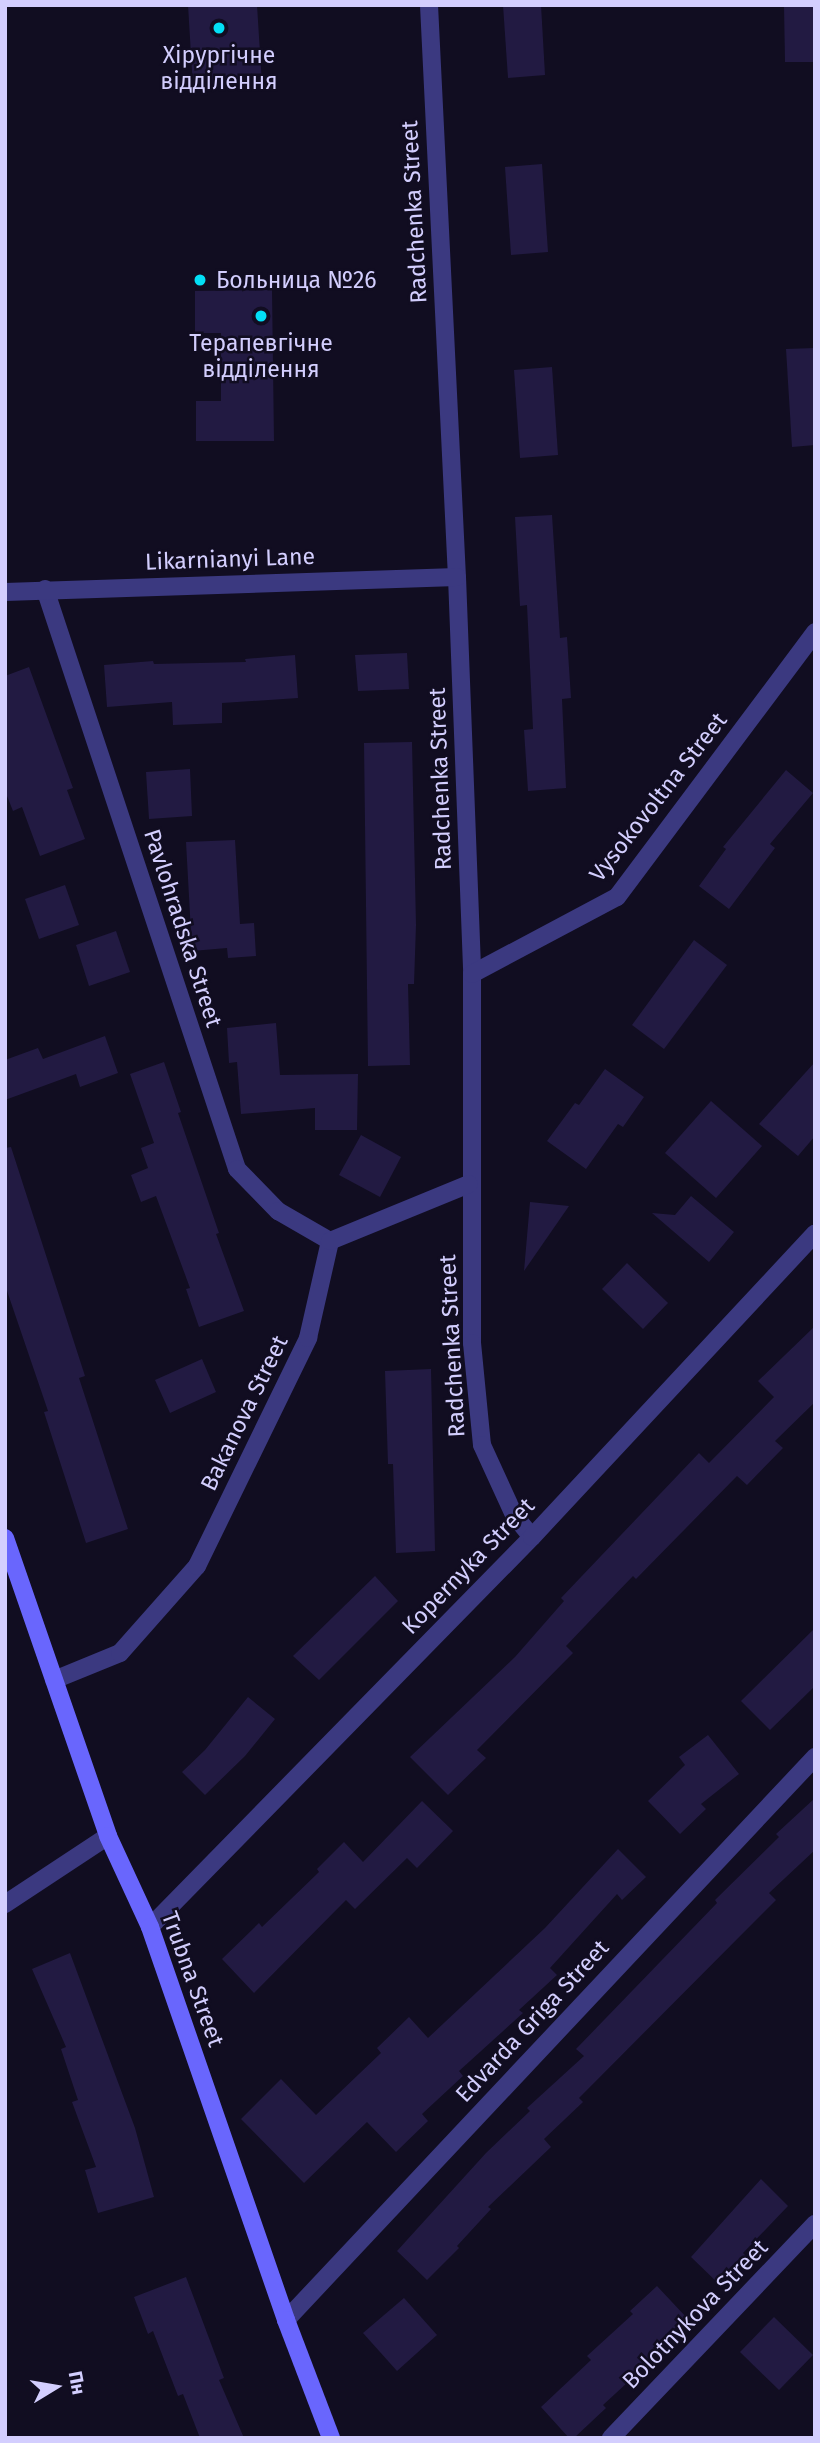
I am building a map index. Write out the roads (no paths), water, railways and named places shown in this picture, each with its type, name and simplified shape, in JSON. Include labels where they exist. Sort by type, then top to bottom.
[{"type":"street","name":"Radchenka Street","points":[[429,5],[457,577],[472,974],[469,1184],[472,1343],[482,1446],[514,1515],[532,1537]]},
{"type":"street","name":"Likarnianyi Lane","points":[[5,592],[457,577]]},
{"type":"street","name":"Pavlohradska Street","points":[[45,589],[237,1169],[278,1212],[330,1241]]},
{"type":"street","name":"Vysokovoltna Street","points":[[472,974],[617,897],[815,632]]},
{"type":"street","points":[[330,1241],[469,1184]]},
{"type":"street","name":"Kopernyka Street","points":[[150,1927],[532,1537],[815,1233]]},
{"type":"street","name":"Bakanova Street","points":[[54,1680],[120,1653],[197,1566],[308,1338],[330,1241]]},
{"type":"street","name":"Trubna Street","points":[[5,1538],[108,1836],[150,1927],[286,2320],[331,2438]]},
{"type":"street","name":"Edvarda Griga Street","points":[[286,2320],[815,1757]]},
{"type":"street","points":[[5,1904],[108,1836]]},
{"type":"street","name":"Bolotnykova Street","points":[[611,2438],[815,2224]]},
{"type":"place","name":"Хірургічне відділення","points":[[219,28]]},
{"type":"place","name":"Больница №26","points":[[200,280]]},
{"type":"place","name":"Терапевгічне відділення","points":[[261,316]]}]
